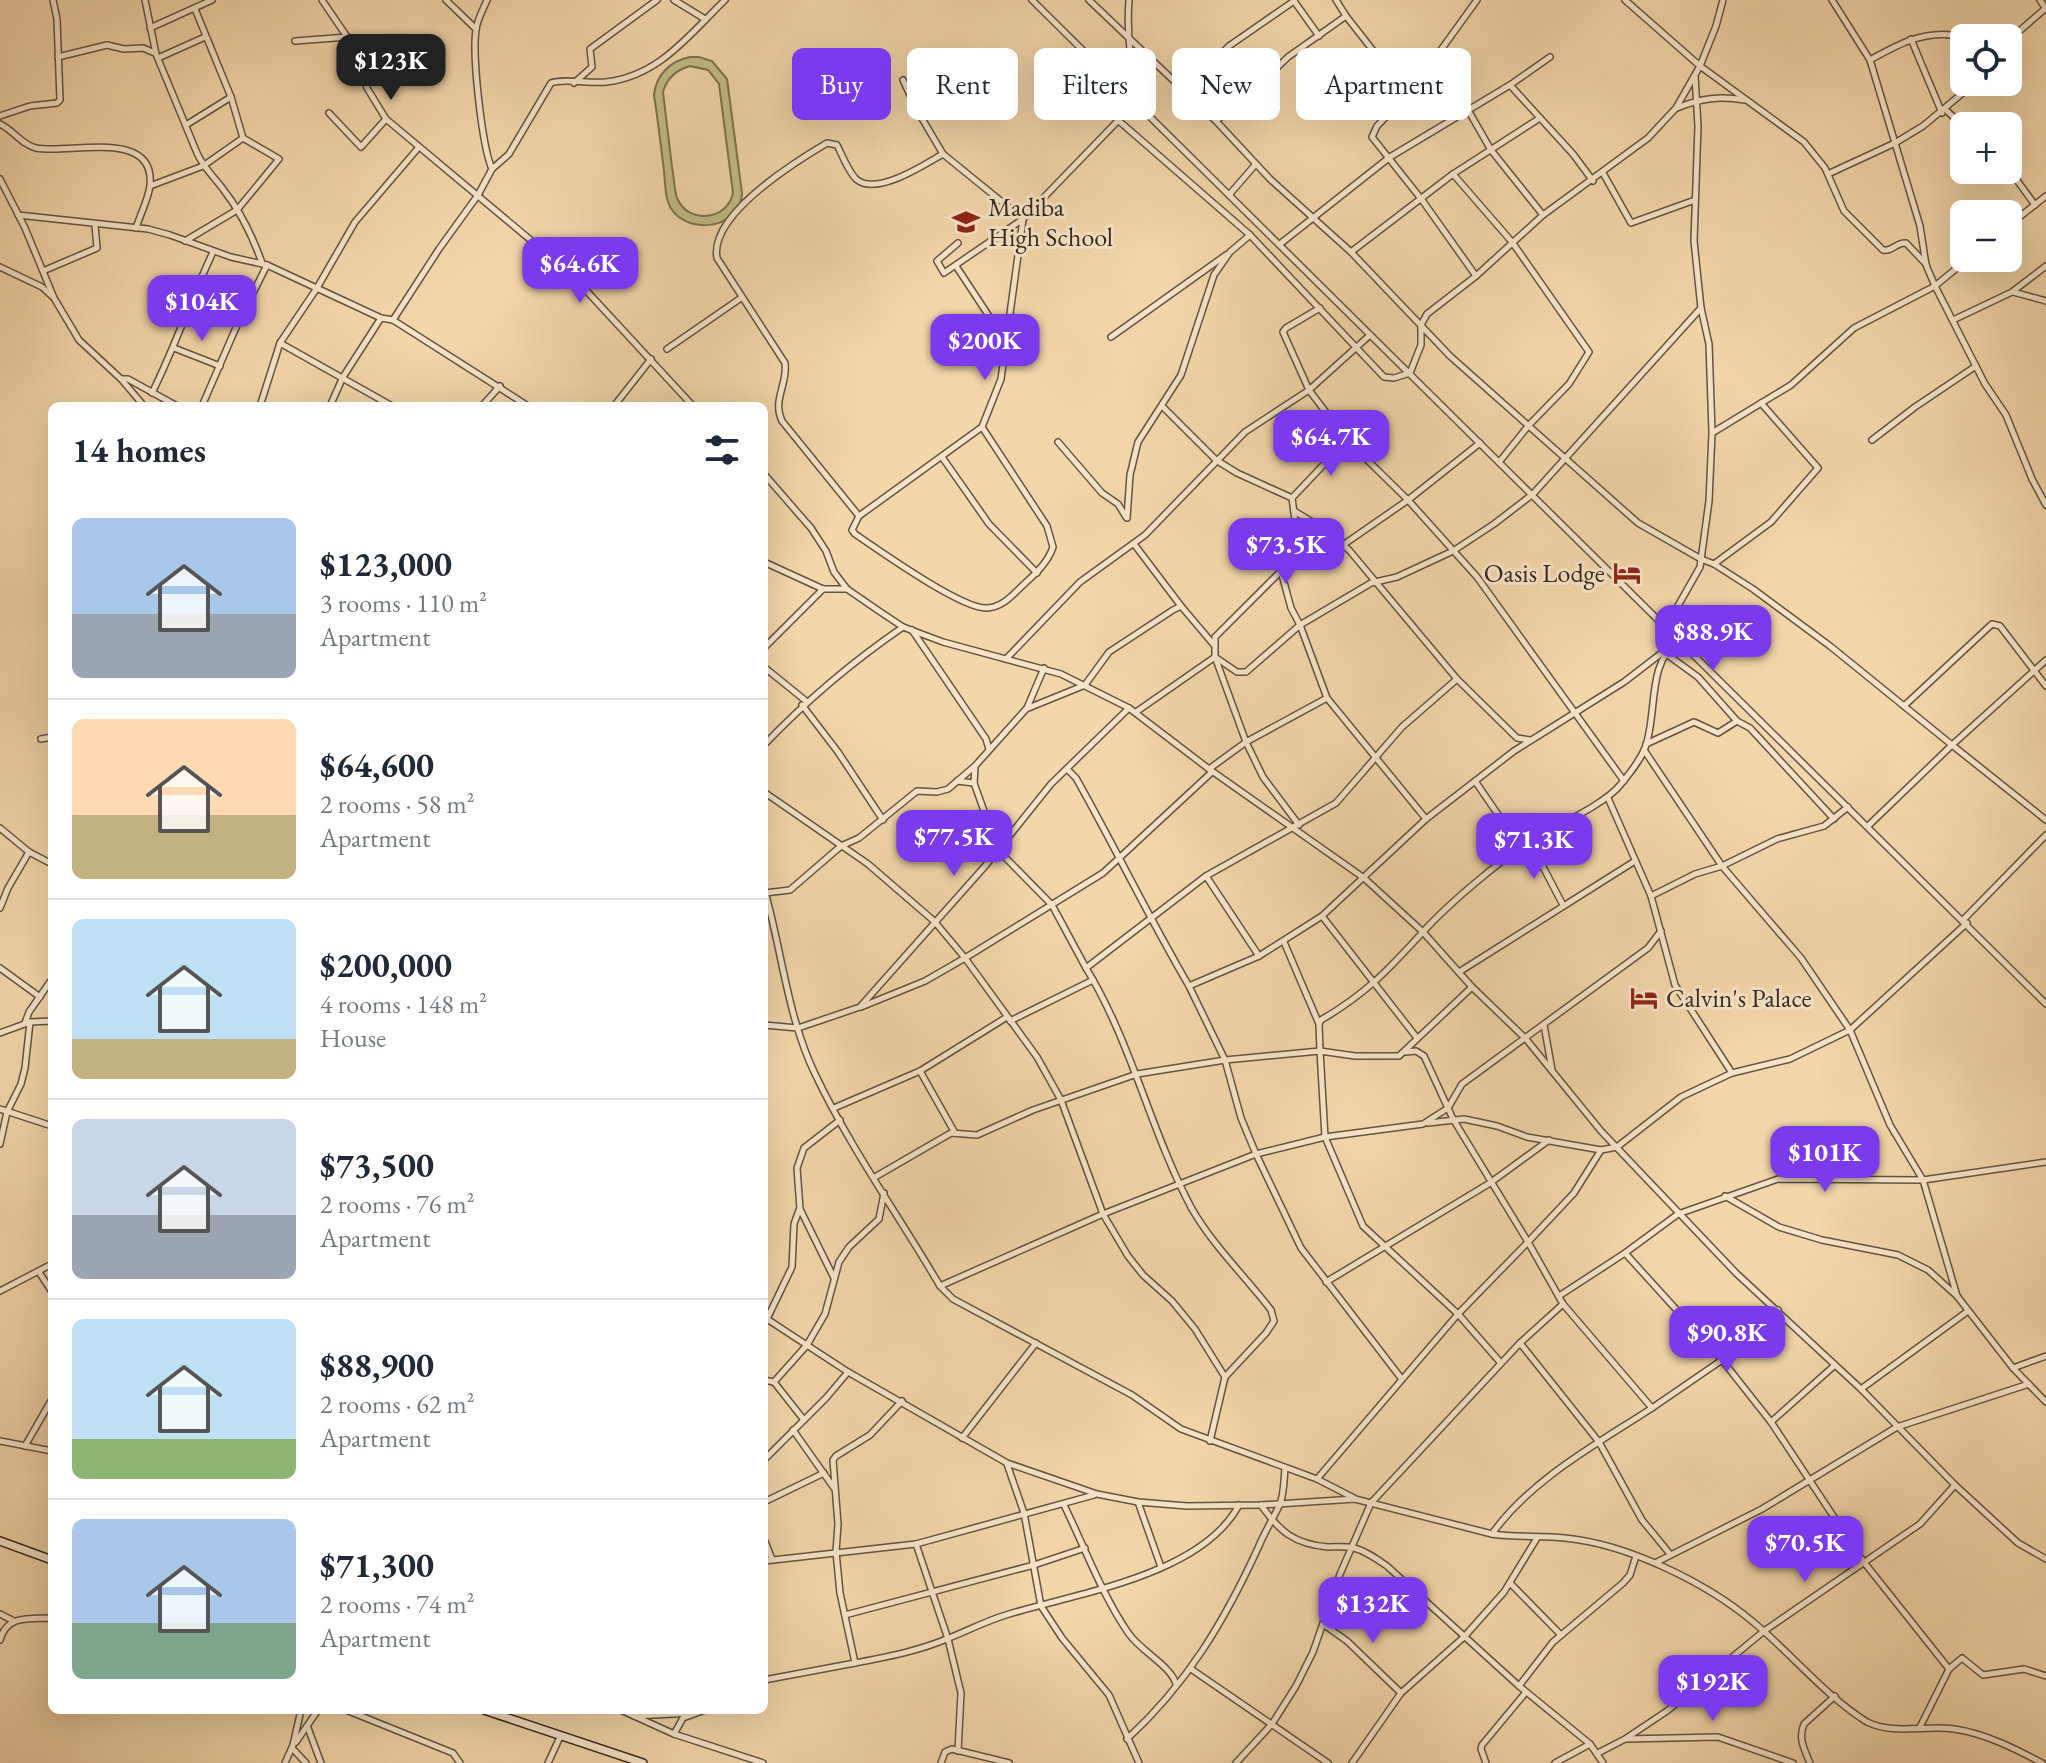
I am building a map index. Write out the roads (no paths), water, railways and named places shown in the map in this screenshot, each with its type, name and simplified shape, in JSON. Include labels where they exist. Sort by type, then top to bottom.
[{"type":"street","points":[[0,116],[30,106],[58,102],[57,19],[53,0]]},
{"type":"street","points":[[145,0],[157,56],[203,166],[237,210],[264,264],[204,402]]},
{"type":"street","points":[[150,28],[212,0]]},
{"type":"street","points":[[322,0],[354,47],[367,88],[386,119],[570,273],[689,402]]},
{"type":"street","points":[[446,0],[476,29]]},
{"type":"street","points":[[487,0],[476,29],[485,146],[492,169]]},
{"type":"street","points":[[574,83],[592,67],[590,49],[657,0]]},
{"type":"street","points":[[674,0],[705,19]]},
{"type":"street","points":[[393,320],[478,195],[492,169],[509,154],[551,83],[619,80],[655,67],[725,0]]},
{"type":"street","points":[[1032,0],[1080,48]]},
{"type":"street","points":[[1089,0],[1172,80]]},
{"type":"street","points":[[1128,48],[1129,0]]},
{"type":"street","points":[[1336,0],[1370,48]]},
{"type":"street","points":[[1443,48],[1477,0]]},
{"type":"street","points":[[1625,0],[1700,66],[1804,142],[1828,174],[1844,211],[1883,250],[1906,243],[1926,265]]},
{"type":"street","points":[[1410,373],[1421,345],[1421,325],[1433,308],[1476,276],[1543,215],[1648,138],[1676,108],[1700,66],[1722,4],[1731,0]]},
{"type":"street","points":[[1832,0],[1870,60],[1920,226],[1926,265],[1976,366],[2006,415],[2046,505]]},
{"type":"street","points":[[2022,29],[2046,8],[2040,0]]},
{"type":"street","points":[[1227,48],[1294,1],[1319,36]]},
{"type":"street","points":[[185,241],[237,210],[279,159],[243,138],[231,97],[195,9]]},
{"type":"street","points":[[1346,16],[1288,57],[1216,121],[1255,165],[1351,252],[1450,356],[1638,523],[1714,564],[1830,646],[2046,820]]},
{"type":"street","points":[[1870,60],[1911,39],[1928,34],[1950,35]]},
{"type":"street","points":[[157,56],[205,37]]},
{"type":"street","points":[[295,41],[348,37]]},
{"type":"street","points":[[1911,39],[1944,111],[1950,116]]},
{"type":"street","points":[[58,57],[107,45],[124,49],[143,48],[153,41]]},
{"type":"street","points":[[143,48],[157,56]]},
{"type":"street","points":[[1471,109],[1550,57]]},
{"type":"street","points":[[1666,627],[1697,573],[1709,501],[1712,433],[1709,344],[1701,308],[1694,241],[1695,76]]},
{"type":"street","points":[[903,80],[943,154],[1023,219]]},
{"type":"street","points":[[1510,85],[1573,154],[1593,181]]},
{"type":"street","points":[[1828,174],[1895,143],[1944,111],[1961,96]]},
{"type":"street","points":[[186,125],[231,97]]},
{"type":"street","points":[[1676,108],[1697,99],[1726,97],[1750,101]]},
{"type":"street","points":[[329,113],[361,147],[386,119]]},
{"type":"street","points":[[1471,114],[1491,150],[1543,215]]},
{"type":"street","points":[[1351,252],[1453,174],[1540,118]]},
{"type":"street","points":[[1152,120],[1966,921],[2046,1004]]},
{"type":"street","points":[[1383,120],[1372,137],[1390,157],[1476,276]]},
{"type":"street","points":[[1280,244],[1390,157],[1452,120]]},
{"type":"street","points":[[958,243],[937,261],[944,273],[1023,219],[1119,121],[1250,235],[1384,377],[1394,378],[1410,373]]},
{"type":"street","points":[[0,124],[34,148],[112,147],[140,156],[145,162],[150,186],[136,228]]},
{"type":"street","points":[[150,186],[203,166],[243,138]]},
{"type":"street","points":[[859,516],[782,421],[778,399],[786,372],[785,363],[717,258],[718,237],[754,194],[786,167],[831,142],[837,145],[859,181],[883,182],[902,177],[943,154]]},
{"type":"street","points":[[261,402],[280,343],[317,288],[355,222],[419,147]]},
{"type":"street","points":[[1229,195],[1255,165]]},
{"type":"street","points":[[1603,173],[1631,223],[1695,200]]},
{"type":"street","points":[[1453,174],[1512,242],[1589,352],[1569,384],[1529,425],[1500,461]]},
{"type":"street","points":[[0,179],[54,298],[79,340],[141,402]]},
{"type":"street","points":[[2020,184],[2035,205]]},
{"type":"street","points":[[2022,215],[2046,196]]},
{"type":"street","points":[[18,215],[136,228],[264,264],[381,318],[393,320],[522,402]]},
{"type":"street","points":[[982,427],[1050,532],[1052,552],[1037,573],[1007,601],[996,606],[977,607],[905,567],[855,534],[852,525],[859,516],[982,427],[1001,379],[1023,219]]},
{"type":"street","points":[[43,271],[97,248],[95,225]]},
{"type":"street","points":[[1111,337],[1250,235]]},
{"type":"street","points":[[154,402],[153,394],[174,348],[189,302],[213,252]]},
{"type":"street","points":[[1058,442],[1102,493],[1118,504],[1127,518],[1134,454],[1145,429],[1162,406],[1188,357],[1209,286],[1230,252]]},
{"type":"street","points":[[956,266],[1007,343]]},
{"type":"street","points":[[1953,320],[2012,292],[2046,266]]},
{"type":"street","points":[[0,267],[42,287],[54,298]]},
{"type":"street","points":[[1712,433],[1791,385],[1854,328],[1935,286],[1952,272]]},
{"type":"street","points":[[2012,292],[2046,301]]},
{"type":"street","points":[[667,349],[741,298]]},
{"type":"street","points":[[189,302],[238,323]]},
{"type":"street","points":[[1320,308],[1283,332],[1309,390],[1347,440],[1408,500],[1485,586],[1624,781]]},
{"type":"street","points":[[1215,657],[1237,672],[1246,672],[1300,625],[1377,582],[1397,577],[1453,551],[1494,524],[1533,494],[1701,308]]},
{"type":"street","points":[[332,402],[343,377],[381,318]]},
{"type":"street","points":[[1006,659],[1080,582],[1134,544],[1250,429],[1309,390],[1370,335]]},
{"type":"street","points":[[280,343],[385,402]]},
{"type":"street","points":[[174,348],[220,366]]},
{"type":"street","points":[[617,402],[651,359]]},
{"type":"street","points":[[1872,440],[1976,366]]},
{"type":"street","points":[[121,379],[128,379],[169,402]]},
{"type":"street","points":[[486,402],[500,386]]},
{"type":"street","points":[[1714,564],[1771,522],[1818,468],[1761,403]]},
{"type":"street","points":[[1162,406],[1216,460],[1292,498]]},
{"type":"street","points":[[1296,826],[1263,777],[1246,742],[1215,657],[1214,645],[1218,632],[1281,571],[1297,535],[1292,498],[1347,440]]},
{"type":"street","points":[[1343,545],[1408,500],[1480,443]]},
{"type":"street","points":[[942,457],[989,524],[1037,573]]},
{"type":"street","points":[[768,479],[811,528],[826,551],[834,572],[847,589],[903,627],[1044,668],[1129,708],[1364,878],[1423,932],[1472,987],[1526,1039],[1617,1147],[1736,1273],[1861,1389],[1955,1485],[2018,1543],[2044,1558],[2046,1547]]},
{"type":"street","points":[[1293,511],[1343,545],[1457,679],[1517,738],[1531,740]]},
{"type":"street","points":[[1134,544],[1214,645]]},
{"type":"street","points":[[768,564],[823,589],[847,589]]},
{"type":"street","points":[[768,570],[772,567]]},
{"type":"street","points":[[1281,571],[1291,608],[1327,698],[1426,819]]},
{"type":"street","points":[[768,644],[823,589]]},
{"type":"street","points":[[1026,709],[1085,685],[1113,648],[1181,606]]},
{"type":"street","points":[[1904,706],[1992,624],[2000,626],[2046,686]]},
{"type":"street","points":[[768,741],[804,703],[849,665],[903,627]]},
{"type":"street","points":[[912,630],[986,739],[989,750]]},
{"type":"street","points":[[1189,986],[1259,956],[1322,916],[1426,819],[1475,781],[1531,740],[1624,682],[1679,641]]},
{"type":"street","points":[[1667,650],[1698,677],[1737,721],[1750,728],[1834,819]]},
{"type":"street","points":[[1319,1024],[1375,984],[1423,932],[1521,848],[1608,798],[1624,781],[1645,747],[1659,667],[1667,650]]},
{"type":"street","points":[[1136,712],[1215,657]]},
{"type":"street","points":[[1868,826],[2046,660]]},
{"type":"street","points":[[768,891],[790,890],[841,846],[859,838],[917,791],[948,789],[975,766],[1026,709],[1044,668]]},
{"type":"street","points":[[768,671],[804,703],[883,820]]},
{"type":"street","points":[[1086,968],[1206,876],[1336,803],[1402,727],[1457,679]]},
{"type":"street","points":[[768,1025],[798,1028],[860,1007],[925,981],[965,958],[1121,858],[1211,770],[1246,742],[1327,698]]},
{"type":"street","points":[[860,1007],[998,850],[1051,784],[1129,708]]},
{"type":"street","points":[[1645,747],[1694,722],[1718,733],[1737,721]]},
{"type":"street","points":[[41,739],[48,738]]},
{"type":"street","points":[[1645,747],[1722,866],[1801,958],[1850,1030],[1893,1133],[1923,1180],[1957,1296]]},
{"type":"street","points":[[975,766],[974,783],[998,850],[1052,905],[1093,980],[1137,1074],[1179,1183],[1208,1236],[1271,1310],[1274,1321],[1266,1333],[1225,1377],[1210,1441]]},
{"type":"street","points":[[1067,769],[1076,778],[1121,858],[1150,920],[1189,986],[1225,1060],[1241,1118],[1256,1154],[1301,1248],[1401,1378]]},
{"type":"street","points":[[957,781],[974,783]]},
{"type":"street","points":[[1475,781],[1521,848]]},
{"type":"street","points":[[768,795],[868,864],[934,921],[965,958],[1037,1057],[1061,1100],[1103,1214],[1136,1269],[1172,1301],[1195,1329],[1225,1377]]},
{"type":"street","points":[[1608,798],[1651,896],[1675,985],[1732,1073]]},
{"type":"street","points":[[1651,896],[1777,839],[1824,826],[1848,807]]},
{"type":"street","points":[[0,828],[29,852],[48,862]]},
{"type":"street","points":[[940,1286],[1179,1183],[1256,1154],[1325,1137],[1453,1119],[1478,1121],[1527,1137],[1601,1150],[1617,1147],[1681,1097],[1732,1073],[1781,1063],[1850,1030],[1966,921],[2046,835]]},
{"type":"street","points":[[1530,842],[1563,905]]},
{"type":"street","points":[[0,908],[29,852]]},
{"type":"street","points":[[1459,972],[1635,861]]},
{"type":"street","points":[[1206,876],[1259,956]]},
{"type":"street","points":[[768,907],[798,1028],[815,1075],[940,1286],[962,1306],[1132,1395],[1181,1429],[1317,1479],[1355,1499],[1492,1534],[1566,1538],[1656,1563],[1722,1599],[1764,1631],[1856,1715],[1878,1727],[1889,1730],[1959,1729],[2042,1763]]},
{"type":"street","points":[[1322,916],[1417,1038]]},
{"type":"street","points":[[1423,1124],[1448,1108],[1462,1084],[1648,948],[1661,931]]},
{"type":"street","points":[[1284,942],[1319,1024],[1325,1137],[1363,1226],[1458,1314],[1500,1362]]},
{"type":"street","points":[[0,968],[40,997]]},
{"type":"street","points":[[834,1108],[920,1071],[1009,1019],[1093,980]]},
{"type":"street","points":[[0,1144],[7,1112],[23,1076],[28,1054],[29,1012],[48,985]]},
{"type":"street","points":[[1406,1052],[1472,987]]},
{"type":"street","points":[[0,1033],[28,1023],[48,1021]]},
{"type":"street","points":[[1544,1024],[1552,1071]]},
{"type":"street","points":[[875,1177],[951,1133],[977,1135],[1061,1100],[1137,1074],[1225,1060],[1320,1051],[1392,1058],[1416,1051],[1424,1056],[1453,1119],[1563,1304],[1652,1408]]},
{"type":"street","points":[[920,1071],[956,1133]]},
{"type":"street","points":[[0,1109],[48,1125]]},
{"type":"street","points":[[834,1278],[800,1209],[797,1168],[804,1148],[840,1120]]},
{"type":"street","points":[[1326,1282],[1490,1183],[1549,1139]]},
{"type":"street","points":[[1317,1479],[1458,1314],[1574,1193],[1601,1150]]},
{"type":"street","points":[[1559,1296],[1678,1214],[1725,1196],[1786,1179],[1923,1180],[2046,1162]]},
{"type":"street","points":[[774,1382],[807,1345],[825,1314],[839,1262],[849,1247],[879,1219],[884,1192]]},
{"type":"street","points":[[1725,1196],[1779,1227],[1916,1262],[1957,1296],[2013,1368],[2046,1402]]},
{"type":"street","points":[[768,1314],[792,1267],[794,1224],[800,1209]]},
{"type":"street","points":[[1625,1253],[1722,1360],[1771,1422],[1863,1561],[1949,1669]]},
{"type":"street","points":[[0,1291],[48,1266]]},
{"type":"street","points":[[39,1272],[48,1286]]},
{"type":"street","points":[[1236,1763],[1272,1724],[1296,1686],[1313,1652],[1351,1547],[1371,1503],[1500,1362],[1563,1304]]},
{"type":"street","points":[[1492,1534],[1502,1520],[1538,1487],[1722,1360],[1778,1310]]},
{"type":"street","points":[[1861,1389],[1968,1311]]},
{"type":"street","points":[[768,1319],[848,1372],[1007,1463],[1097,1494],[1138,1502],[1239,1505],[1355,1499]]},
{"type":"street","points":[[962,1438],[1036,1343]]},
{"type":"street","points":[[1520,1343],[1599,1442],[1642,1520],[1670,1554]]},
{"type":"street","points":[[2013,1368],[2046,1356]]},
{"type":"street","points":[[1771,1422],[1835,1365]]},
{"type":"street","points":[[768,1456],[848,1372]]},
{"type":"street","points":[[768,1381],[774,1382],[804,1420]]},
{"type":"street","points":[[1656,1563],[1737,1523],[1897,1427],[2029,1384]]},
{"type":"street","points":[[855,1663],[836,1552],[838,1524],[834,1458],[870,1435],[902,1401]]},
{"type":"street","points":[[25,1446],[48,1406]]},
{"type":"street","points":[[793,1430],[835,1489]]},
{"type":"street","points":[[0,1441],[48,1450]]},
{"type":"street","points":[[1007,1463],[1024,1513],[1041,1606],[1062,1638],[1109,1695],[1139,1763]]},
{"type":"street","points":[[1127,1739],[1159,1710],[1176,1684],[1191,1669],[1234,1601],[1281,1502],[1285,1468]]},
{"type":"street","points":[[768,1500],[824,1473]]},
{"type":"street","points":[[1598,1753],[1667,1711],[1764,1631],[1920,1524],[1955,1485]]},
{"type":"street","points":[[768,1560],[916,1544],[1097,1494]]},
{"type":"street","points":[[1138,1502],[1161,1567]]},
{"type":"street","points":[[1064,1505],[1103,1589],[1131,1636],[1148,1656],[1171,1673],[1176,1684]]},
{"type":"street","points":[[768,1679],[898,1654],[948,1639],[981,1623],[1103,1589],[1161,1567],[1217,1534],[1226,1527],[1239,1505]]},
{"type":"street","points":[[1261,1505],[1279,1530],[1305,1543],[1351,1547],[1387,1566],[1519,1686],[1590,1744],[1603,1763]]},
{"type":"street","points":[[1352,1763],[1401,1693],[1464,1637],[1510,1583],[1537,1538]]},
{"type":"street","points":[[0,1541],[48,1559]]},
{"type":"street","points":[[916,1544],[948,1639],[961,1693],[958,1751]]},
{"type":"street","points":[[845,1615],[1034,1565],[1085,1548]]},
{"type":"street","points":[[768,1549],[772,1559]]},
{"type":"street","points":[[1519,1686],[1561,1635],[1623,1583],[1630,1575],[1636,1556]]},
{"type":"street","points":[[1510,1583],[1561,1635]]},
{"type":"street","points":[[0,1614],[13,1620],[48,1618]]},
{"type":"street","points":[[0,1640],[13,1620]]},
{"type":"street","points":[[1323,1624],[1356,1649],[1401,1693]]},
{"type":"street","points":[[1919,1728],[1949,1669],[1962,1658],[1983,1675],[2024,1669],[2046,1676]]},
{"type":"street","points":[[1191,1669],[1328,1763]]},
{"type":"street","points":[[1486,1763],[1482,1745],[1526,1692]]},
{"type":"street","points":[[1810,1763],[1802,1742],[1802,1729],[1835,1696]]},
{"type":"street","points":[[285,1763],[300,1714]]},
{"type":"street","points":[[292,1747],[315,1714]]},
{"type":"street","points":[[356,1714],[453,1753],[460,1763]]},
{"type":"street","points":[[495,1714],[643,1763]]},
{"type":"street","points":[[630,1714],[674,1734],[763,1763]]},
{"type":"street","points":[[634,1716],[673,1714]]},
{"type":"street","points":[[674,1734],[681,1720],[691,1714]]},
{"type":"street","points":[[307,1727],[321,1763]]},
{"type":"street","points":[[548,1763],[560,1737]]},
{"type":"street","points":[[1625,1739],[1718,1737],[1793,1763]]},
{"type":"street","points":[[1555,1763],[1590,1744]]},
{"type":"street","points":[[292,1747],[306,1763]]},
{"type":"street","points":[[941,1763],[945,1752],[952,1749],[1009,1763]]},
{"type":"place","name":"Madiba High School","points":[[966,222]]},
{"type":"place","name":"Oasis Lodge","points":[[1627,573]]},
{"type":"place","name":"Calvin's Palace","points":[[1644,998]]}]
